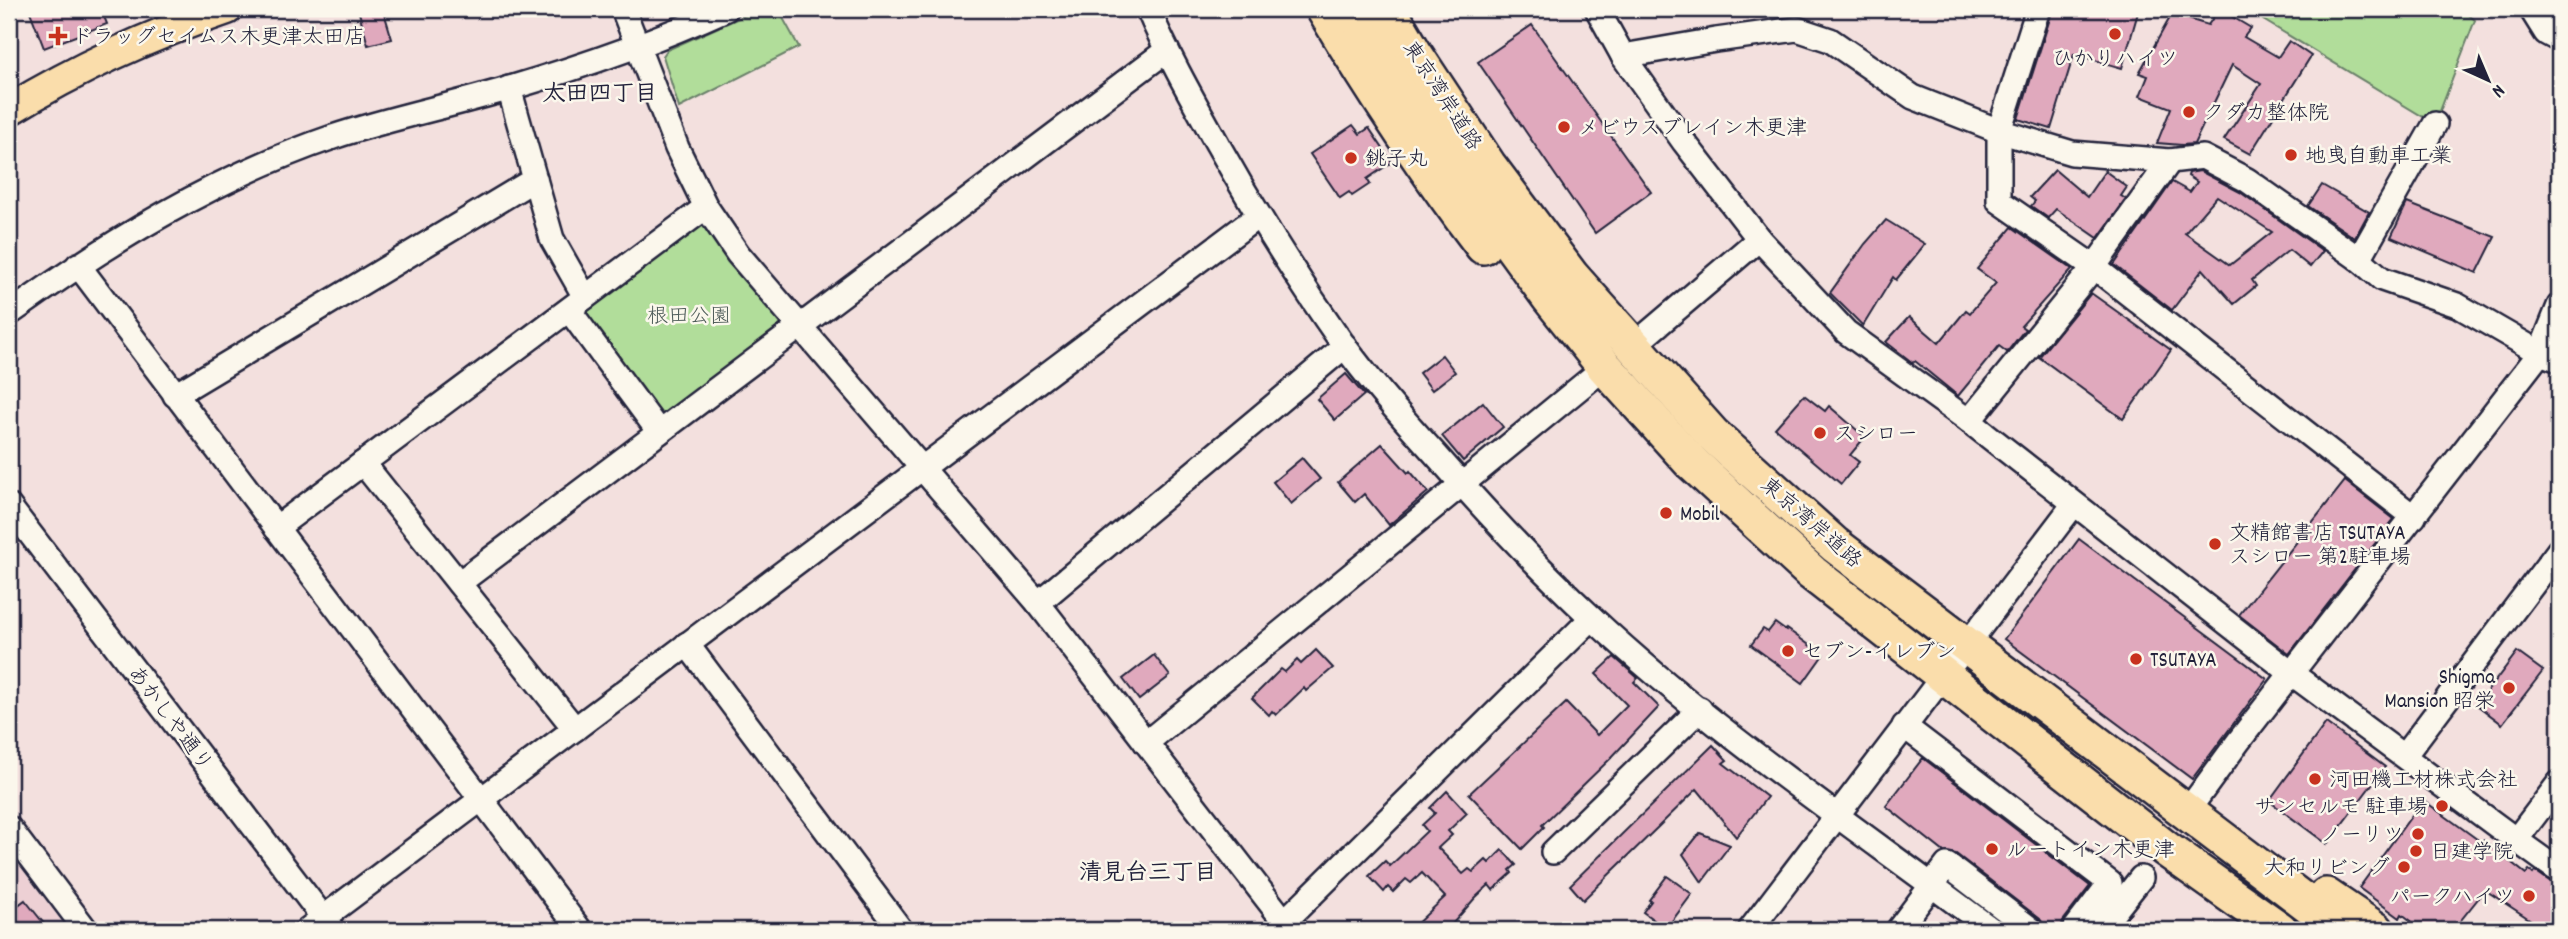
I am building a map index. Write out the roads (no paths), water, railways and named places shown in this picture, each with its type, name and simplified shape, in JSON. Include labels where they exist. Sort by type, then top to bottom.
[{"type":"highway","points":[[1324,9],[1371,86],[1448,200],[1534,312],[1569,351],[1605,367]]},
{"type":"highway","name":"東京湾岸道路","points":[[1353,9],[1389,69],[1451,160],[1560,286],[1712,434],[1826,538],[2342,930]]},
{"type":"highway","name":"東京湾岸道路","points":[[1388,9],[1489,165],[1605,367],[1690,461],[1812,573],[2166,849],[2280,930]]},
{"type":"highway","points":[[1415,9],[1431,39],[1516,162],[1588,263],[1669,366],[1712,434]]},
{"type":"highway","points":[[2221,840],[2305,882],[2376,930]]},
{"type":"highway","points":[[2166,849],[2255,930]]},
{"type":"main road","points":[[9,110],[51,85],[128,46],[227,9]]},
{"type":"street","points":[[623,9],[677,148],[706,207],[738,254],[1038,603],[1287,926],[1592,618]]},
{"type":"street","points":[[9,314],[78,265],[165,214],[241,174],[334,137],[509,88],[638,45],[726,9]]},
{"type":"street","points":[[1148,9],[1166,51],[1258,216],[1345,346],[1399,415],[1461,484],[1592,618],[1700,709],[1763,760],[1992,930]]},
{"type":"street","points":[[1597,9],[1623,56],[1759,239],[1846,332],[1969,421],[2291,673],[2559,872]]},
{"type":"street","points":[[2038,9],[1999,131],[1999,201],[2094,267],[2414,517]]},
{"type":"street","points":[[2531,9],[2546,33],[2559,40]]},
{"type":"street","points":[[1623,56],[1797,29],[1830,40],[1913,97],[1999,131],[2071,153],[2170,160],[2203,157],[2246,180],[2382,279],[2457,305],[2550,356]]},
{"type":"street","points":[[459,583],[1166,51]]},
{"type":"street","points":[[509,88],[552,239],[577,304],[659,432]]},
{"type":"street","points":[[2359,260],[2435,124]]},
{"type":"street","points":[[1969,421],[2094,267],[2170,160]]},
{"type":"street","points":[[176,395],[535,179]]},
{"type":"street","points":[[276,528],[706,207]]},
{"type":"street","points":[[321,926],[481,799],[1258,216]]},
{"type":"street","points":[[1645,337],[1759,239]]},
{"type":"street","points":[[78,265],[580,930]]},
{"type":"street","points":[[2186,813],[2291,673],[2414,517],[2550,356],[2559,306]]},
{"type":"street","points":[[1038,603],[1345,346]]},
{"type":"street","points":[[1146,743],[1605,367]]},
{"type":"street","points":[[363,463],[575,729]]},
{"type":"street","points":[[1750,930],[2074,504]]},
{"type":"street","name":"あかしや通り","points":[[9,506],[321,926]]},
{"type":"street","points":[[2404,756],[2559,550]]},
{"type":"street","points":[[687,645],[901,930]]},
{"type":"street","points":[[1553,852],[1700,709]]},
{"type":"street","points":[[1904,726],[2110,883],[2074,930]]},
{"type":"street","points":[[2516,840],[2559,783]]},
{"type":"street","points":[[9,828],[86,930]]},
{"type":"street","points":[[1898,930],[1947,865],[2032,930]]},
{"type":"street","points":[[2100,930],[2141,878]]},
{"type":"place","name":"ひかりハイツ","points":[[2115,34]]},
{"type":"place","name":"ドラッグセイムス木更津太田店","points":[[58,36]]},
{"type":"place","name":"クダカ整体院","points":[[2189,112]]},
{"type":"place","name":"メビウスブレイン木更津","points":[[1564,127]]},
{"type":"place","name":"地曵自動車工業","points":[[2291,155]]},
{"type":"place","name":"銚子丸","points":[[1351,158]]},
{"type":"place","name":"スシロー","points":[[1820,433]]},
{"type":"place","name":"Mobil","points":[[1666,513]]},
{"type":"place","name":"文精館書店 TSUTAYA スシロー 第2駐車場","points":[[2215,544]]},
{"type":"place","name":"セブン-イレブン","points":[[1788,651]]},
{"type":"place","name":"TSUTAYA","points":[[2136,659]]},
{"type":"place","name":"Shigma Mansion 昭栄","points":[[2509,688]]},
{"type":"place","name":"河田機工材株式会社","points":[[2315,779]]},
{"type":"place","name":"サンセルモ 駐車場","points":[[2442,806]]},
{"type":"place","name":"ノーリツ","points":[[2418,834]]},
{"type":"place","name":"ルートイン木更津","points":[[1992,849]]},
{"type":"place","name":"日建学院","points":[[2416,851]]},
{"type":"place","name":"大和リビング","points":[[2404,867]]},
{"type":"place","name":"パークハイツ","points":[[2529,896]]},
{"type":"district","name":"太田四丁目","points":[[600,92]]},
{"type":"district","name":"清見台三丁目","points":[[1148,871]]},
{"type":"park label","name":"根田公園","points":[[689,315]]}]
